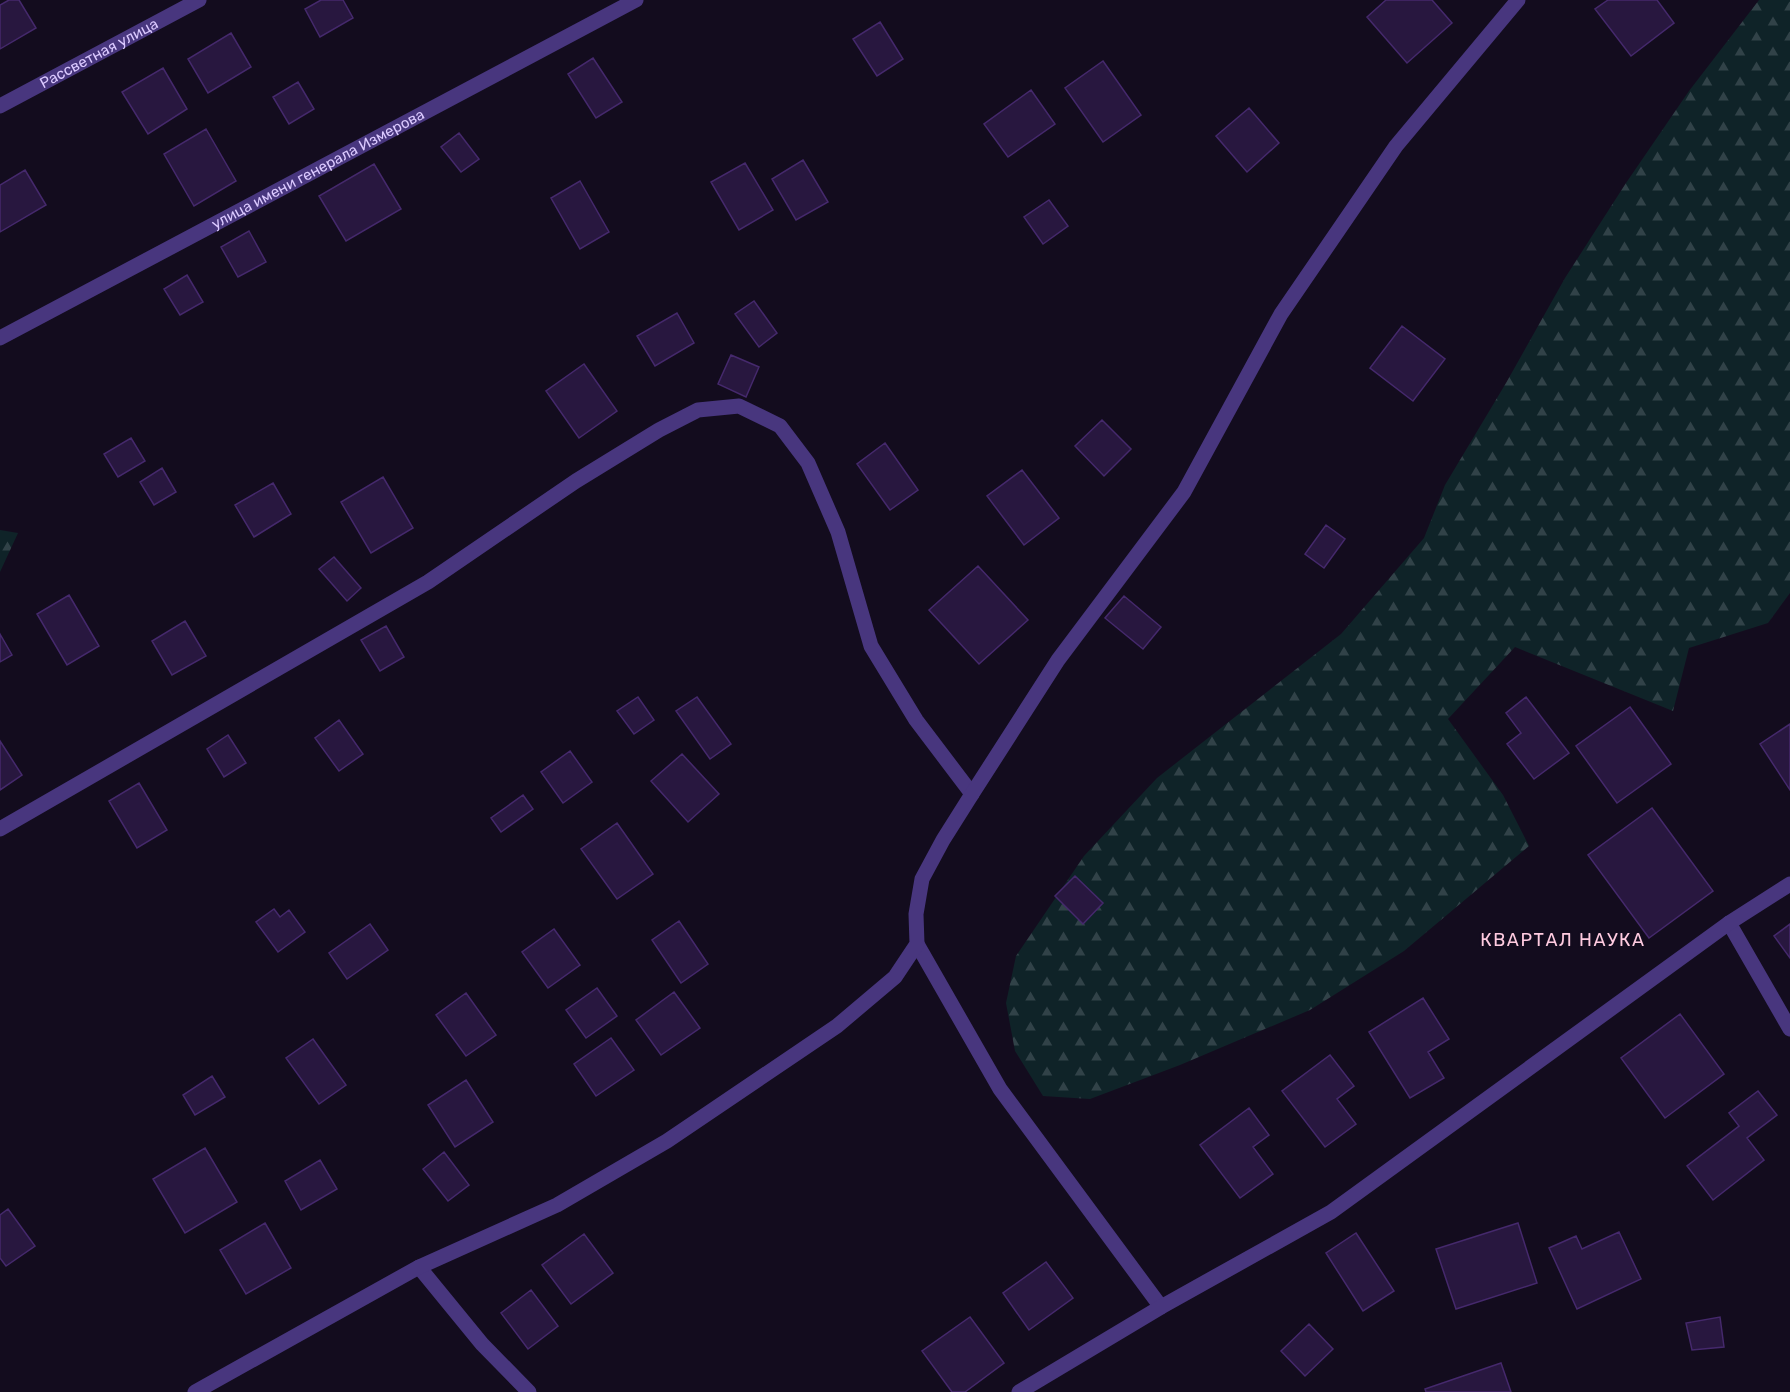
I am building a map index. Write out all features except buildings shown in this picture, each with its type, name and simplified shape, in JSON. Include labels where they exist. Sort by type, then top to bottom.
[{"type":"street","name":"Рассветная улица","points":[[0,106],[200,0]]},
{"type":"street","name":"улица имени генерала Измерова","points":[[0,338],[636,0]]},
{"type":"street","points":[[1161,1307],[1000,1089],[916,944],[916,914],[922,879],[943,840],[1058,660],[1184,492],[1281,314],[1389,156],[1518,0]]},
{"type":"street","points":[[0,829],[428,582],[576,481],[659,430],[698,410],[739,406],[780,426],[808,463],[838,532],[871,646],[916,720],[972,794]]},
{"type":"street","points":[[1019,1392],[1161,1307],[1331,1212],[1729,923],[1790,884]]},
{"type":"street","points":[[1729,923],[1790,1029]]},
{"type":"street","points":[[199,1391],[419,1267],[557,1205],[667,1141],[837,1026],[894,977],[916,944]]},
{"type":"street","points":[[419,1267],[482,1344],[529,1392]]},
{"type":"green space","points":[[1759,0],[1790,0],[1790,593],[1768,623],[1689,648],[1673,711],[1515,647],[1448,719],[1503,795],[1529,846],[1404,951],[1310,1010],[1180,1065],[1090,1099],[1043,1096],[1015,1051],[1006,1003],[1016,956],[1084,856],[1157,778],[1341,634],[1424,538],[1445,485],[1565,278],[1689,91]]},
{"type":"green space","points":[[0,530],[18,533],[0,572]]},
{"type":"district","name":"КВАРТАЛ НАУКА","points":[[1563,940]]}]
